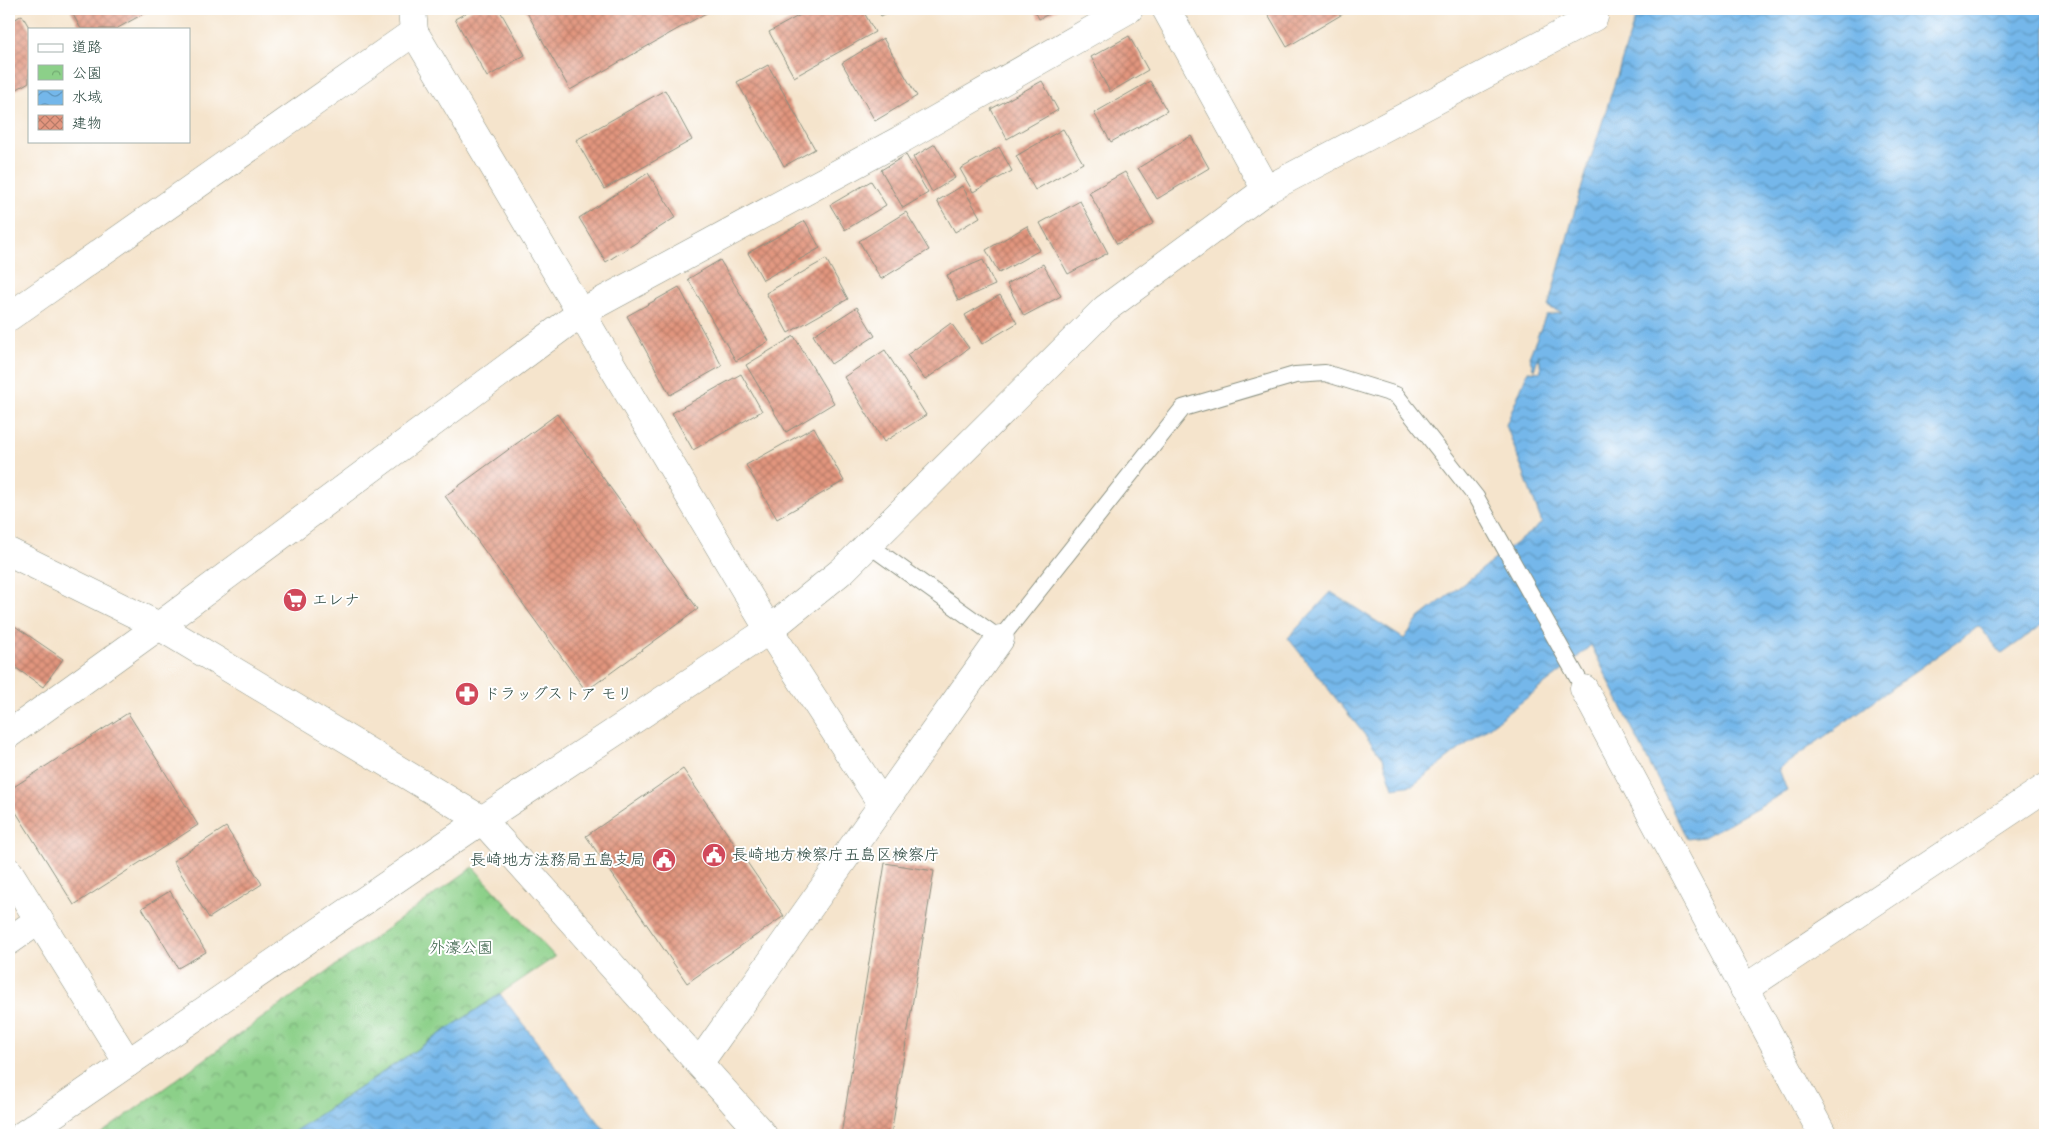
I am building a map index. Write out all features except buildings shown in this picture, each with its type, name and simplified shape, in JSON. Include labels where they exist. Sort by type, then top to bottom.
[{"type":"street","points":[[9,734],[159,626],[582,312],[900,140],[1129,9]]},
{"type":"street","points":[[1166,9],[1266,190]]},
{"type":"street","points":[[9,317],[416,16],[582,312],[769,630],[882,804]]},
{"type":"street","points":[[23,1135],[482,820],[769,630],[843,570],[1105,310],[1266,190],[1594,17]]},
{"type":"street","points":[[9,552],[159,626],[482,820],[700,1062],[763,1135]]},
{"type":"street","points":[[700,1062],[1000,639]]},
{"type":"street","points":[[1584,689],[1823,1135]]},
{"type":"street","points":[[1744,989],[2045,788]]},
{"type":"street","points":[[9,872],[128,1063]]},
{"type":"street","points":[[9,941],[38,920]]},
{"type":"lane","points":[[868,545],[1000,639],[1183,408],[1295,375],[1326,374],[1396,395],[1476,497],[1584,689]]},
{"type":"green space","name":"外濠公園","points":[[473,867],[555,957],[289,1135],[99,1135]]},
{"type":"water","points":[[1638,9],[2045,9],[2045,623],[2002,654],[1979,626],[1779,769],[1787,791],[1704,837],[1687,839],[1591,645],[1562,671],[1413,785],[1393,788],[1383,758],[1288,638],[1331,592],[1404,639],[1419,618],[1542,523],[1506,425],[1528,371],[1541,372],[1539,354],[1534,370],[1529,357],[1546,315],[1562,313],[1548,307],[1578,199]]},
{"type":"water","points":[[500,994],[607,1133],[600,1135],[289,1135]]},
{"type":"place","name":"エレナ","points":[[295,600]]},
{"type":"place","name":"ドラッグストア モリ","points":[[467,694]]},
{"type":"place","name":"長崎地方検察庁五島区検察庁","points":[[714,855]]},
{"type":"place","name":"長崎地方法務局五島支局","points":[[664,860]]}]
